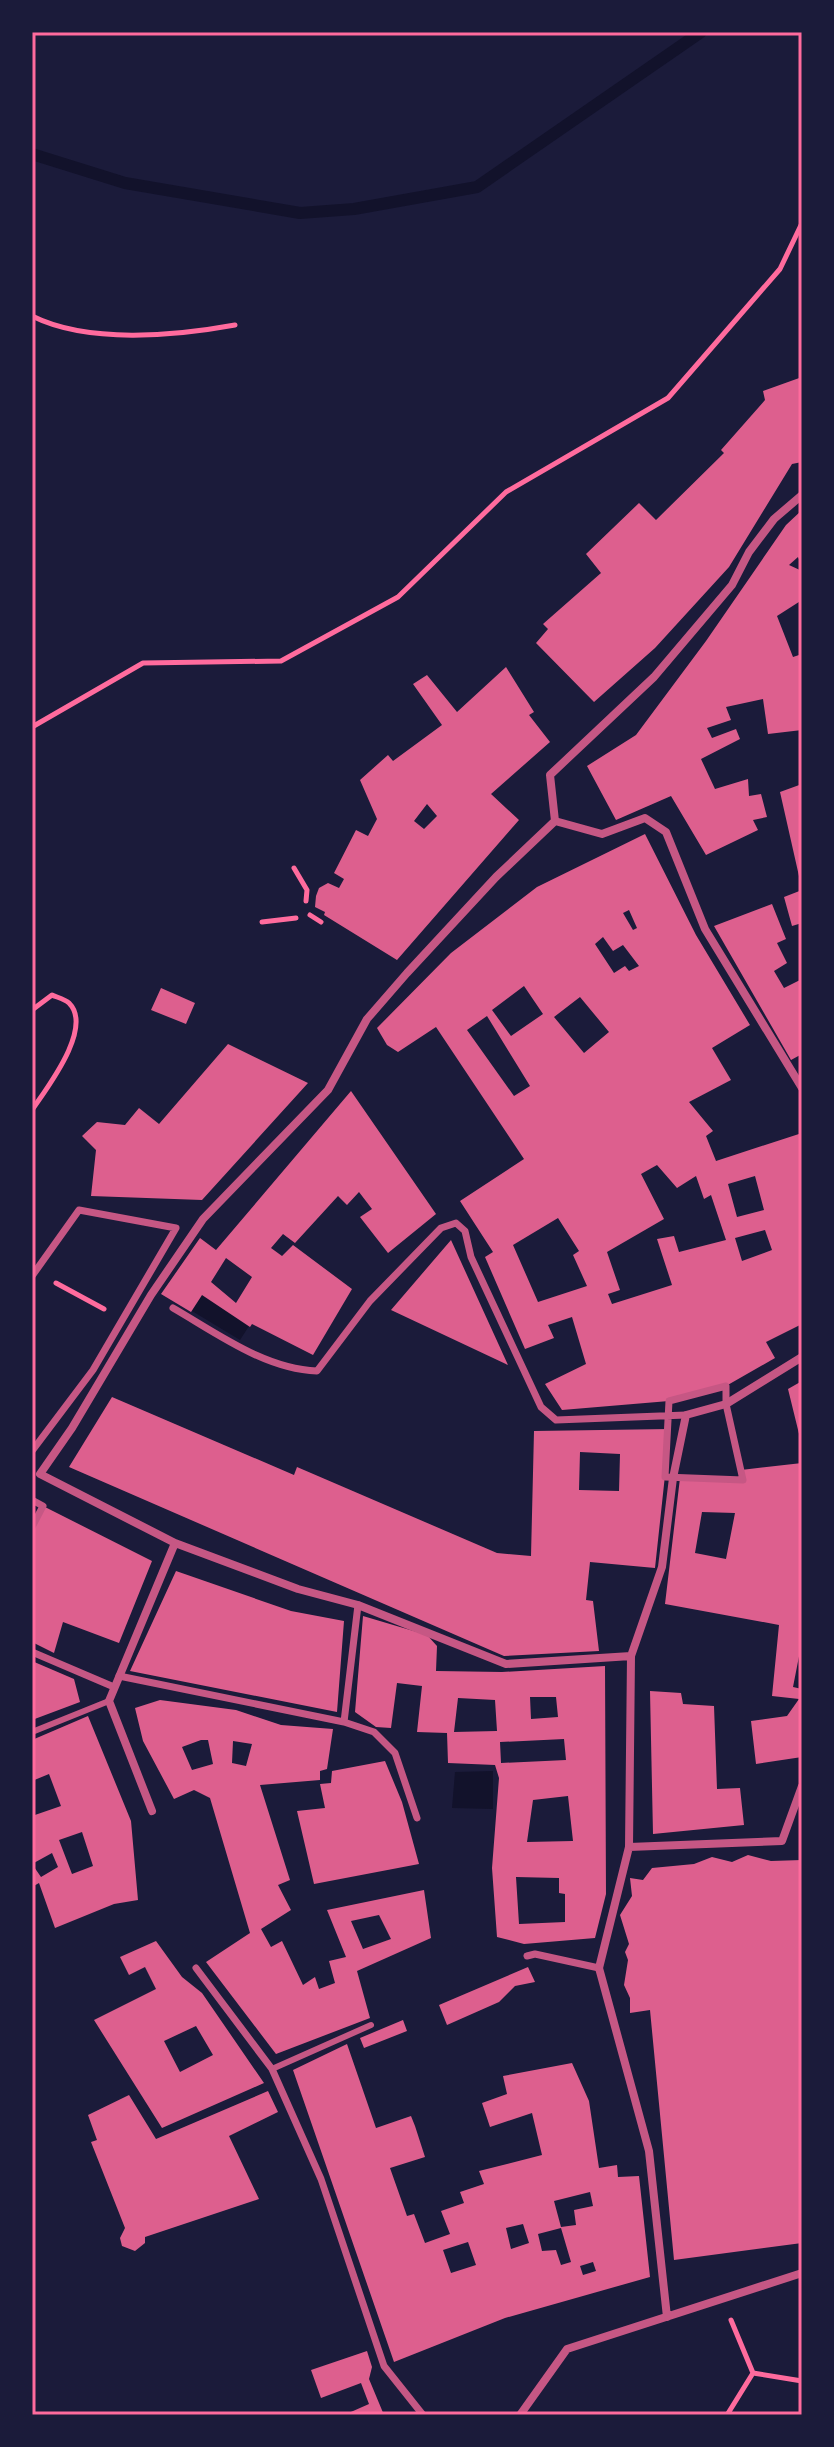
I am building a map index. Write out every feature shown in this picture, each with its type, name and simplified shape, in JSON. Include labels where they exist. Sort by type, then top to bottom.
[{"type":"street","points":[[555,821],[550,775],[654,677],[732,585],[749,552],[774,519],[802,495]]},
{"type":"street","points":[[555,821],[602,834],[645,818],[666,832],[705,929],[802,1088]]},
{"type":"street","points":[[555,821],[496,877],[407,973],[367,1019],[328,1090],[203,1219],[40,1474],[175,1543],[298,1589],[358,1605],[506,1664],[631,1656]]},
{"type":"street","points":[[32,1276],[79,1210],[176,1228],[93,1370],[32,1451]]},
{"type":"street","points":[[173,1308],[243,1348],[292,1370],[317,1371],[370,1301],[441,1228],[456,1223],[465,1231],[471,1257],[541,1407],[556,1420],[686,1415],[726,1404],[802,1357]]},
{"type":"street","points":[[726,1386],[726,1404],[743,1480],[665,1477],[670,1416],[669,1401],[726,1386]]},
{"type":"street","points":[[667,2317],[649,2151],[599,1968],[629,1847],[631,1656],[662,1567],[673,1478],[686,1415]]},
{"type":"street","points":[[32,1500],[43,1506],[32,1527]]},
{"type":"street","points":[[152,1811],[109,1701],[175,1543]]},
{"type":"street","points":[[344,1722],[358,1605]]},
{"type":"street","points":[[32,1652],[114,1687]]},
{"type":"street","points":[[119,1676],[344,1722],[374,1732],[395,1753],[417,1818]]},
{"type":"street","points":[[629,1847],[782,1841],[802,1786]]},
{"type":"street","points":[[527,1956],[535,1954],[599,1968]]},
{"type":"street","points":[[196,1968],[272,2069],[321,2179],[384,2366],[423,2415]]},
{"type":"street","points":[[520,2415],[567,2349],[802,2273]]},
{"type":"lane","points":[[32,1732],[109,1701]]},
{"type":"lane","points":[[272,2069],[371,2025]]},
{"type":"path","points":[[32,727],[143,663],[281,661],[398,597],[506,492],[668,398],[780,269],[802,223]]},
{"type":"path","points":[[32,316],[66,327],[125,334],[184,334],[235,325]]},
{"type":"path","points":[[294,868],[307,890],[306,901]]},
{"type":"path","points":[[310,915],[321,922]]},
{"type":"path","points":[[262,922],[296,918]]},
{"type":"path","points":[[32,1010],[52,995],[68,1002],[75,1014],[73,1039],[65,1060],[32,1110]]},
{"type":"path","points":[[45,1276],[132,1326]]},
{"type":"path","points":[[724,2299],[753,2373]]},
{"type":"path","points":[[753,2373],[802,2381]]},
{"type":"path","points":[[727,2415],[753,2373]]},
{"type":"shaded area","points":[[202,1295],[249,1326],[240,1340],[192,1311]]},
{"type":"shaded area","points":[[493,1771],[493,1809],[452,1808],[455,1772]]},
{"type":"building","points":[[802,377],[802,462],[792,464],[729,567],[655,648],[594,702],[536,643],[548,629],[543,624],[601,573],[586,554],[639,503],[656,520],[724,453],[721,450],[765,400],[763,391]]},
{"type":"building","points":[[802,510],[802,566],[798,557],[789,565],[802,571],[802,600],[777,616],[793,657],[802,654],[802,730],[768,734],[763,699],[726,707],[731,720],[707,728],[712,738],[736,729],[740,739],[701,759],[715,789],[748,779],[749,796],[761,794],[767,817],[753,820],[758,830],[706,855],[671,796],[616,820],[587,766],[636,735],[786,525]]},
{"type":"building","points":[[506,667],[534,712],[529,715],[550,742],[491,794],[519,820],[397,960],[324,915],[325,912],[315,907],[316,896],[319,888],[328,883],[339,888],[344,879],[334,873],[356,830],[368,836],[377,819],[360,780],[388,755],[393,761],[442,725],[413,684],[427,675],[457,712]],"holes":[[[427,804],[437,816],[424,829],[414,821]]]},
{"type":"building","points":[[802,784],[802,885],[801,885],[780,792]]},
{"type":"building","points":[[645,834],[696,935],[750,1025],[712,1048],[731,1080],[689,1102],[713,1131],[706,1136],[716,1161],[802,1133],[802,1324],[766,1342],[775,1358],[726,1386],[669,1401],[562,1410],[545,1384],[586,1364],[572,1317],[548,1325],[554,1338],[525,1349],[485,1257],[493,1252],[460,1201],[524,1159],[436,1027],[398,1052],[387,1045],[377,1028],[451,953],[537,887]],"holes":[[[629,910],[637,928],[633,930],[623,913]],[[603,937],[613,951],[623,945],[639,966],[629,971],[625,966],[614,973],[595,944]],[[524,986],[543,1014],[511,1036],[492,1010]],[[580,997],[609,1032],[584,1053],[554,1017]],[[487,1016],[530,1086],[514,1096],[467,1030]],[[657,1165],[677,1188],[696,1176],[704,1199],[711,1195],[726,1240],[679,1252],[674,1236],[657,1239],[672,1285],[612,1304],[608,1294],[620,1290],[607,1252],[664,1219],[641,1174]],[[755,1176],[764,1210],[737,1217],[728,1184]],[[558,1218],[579,1251],[573,1255],[587,1286],[538,1302],[513,1245]],[[765,1230],[772,1250],[742,1261],[735,1238]]]},
{"type":"building","points":[[802,890],[802,923],[792,926],[784,897]]},
{"type":"building","points":[[772,904],[786,939],[777,943],[787,963],[774,971],[784,988],[802,979],[802,1054],[791,1060],[714,926]]},
{"type":"building","points":[[161,988],[195,1003],[186,1024],[151,1010]]},
{"type":"building","points":[[228,1044],[308,1083],[202,1200],[91,1196],[96,1150],[82,1136],[97,1122],[125,1125],[139,1108],[159,1124]]},
{"type":"building","points":[[351,1091],[436,1214],[388,1253],[360,1217],[372,1209],[359,1192],[347,1205],[338,1196],[295,1243],[283,1234],[271,1248],[282,1256],[293,1245],[352,1289],[313,1355],[252,1324],[250,1327],[202,1295],[191,1312],[161,1294],[200,1238],[216,1250]],"holes":[[[226,1258],[252,1277],[236,1303],[211,1282]]]},
{"type":"building","points":[[451,1240],[508,1365],[391,1310]]},
{"type":"building","points":[[802,1381],[802,1442],[801,1442],[788,1389]]},
{"type":"building","points":[[112,1397],[294,1475],[297,1467],[497,1553],[531,1556],[534,1431],[670,1429],[655,1568],[590,1562],[586,1600],[593,1601],[599,1651],[504,1656],[69,1467]],"holes":[[[580,1452],[620,1454],[619,1491],[579,1490]]]},
{"type":"building","points":[[802,1463],[802,1641],[793,1687],[802,1689],[802,1757],[756,1764],[751,1721],[787,1716],[799,1699],[772,1696],[779,1625],[665,1604],[680,1478],[743,1480],[741,1470]],"holes":[[[702,1512],[735,1513],[726,1559],[695,1553]]]},
{"type":"building","points":[[43,1506],[152,1561],[119,1643],[63,1622],[54,1653],[32,1642],[32,1527]]},
{"type":"building","points":[[176,1571],[291,1611],[344,1621],[337,1712],[130,1671]]},
{"type":"building","points":[[363,1616],[427,1635],[437,1646],[436,1671],[502,1672],[605,1666],[606,1894],[595,1938],[524,1944],[497,1937],[492,1868],[499,1778],[495,1765],[448,1763],[447,1733],[417,1732],[422,1686],[397,1683],[391,1728],[376,1727],[355,1712]],"holes":[[[530,1697],[556,1697],[558,1717],[531,1719]],[[458,1698],[495,1700],[497,1731],[454,1732]],[[564,1739],[566,1760],[501,1763],[500,1742]],[[568,1796],[573,1841],[527,1842],[533,1800]],[[516,1877],[559,1878],[559,1893],[565,1894],[565,1922],[519,1924]]]},
{"type":"building","points":[[32,1661],[74,1679],[80,1702],[32,1720]]},
{"type":"building","points":[[650,1691],[681,1693],[683,1704],[714,1706],[717,1789],[740,1788],[744,1825],[653,1834]]},
{"type":"building","points":[[160,1700],[236,1710],[281,1725],[333,1729],[327,1769],[320,1771],[320,1780],[260,1785],[290,1880],[278,1885],[291,1910],[261,1929],[271,1947],[282,1941],[303,1985],[315,1977],[319,1989],[335,1983],[329,1961],[346,1957],[327,1910],[424,1890],[431,1938],[357,1971],[370,2018],[276,2054],[206,1962],[250,1933],[210,1798],[194,1790],[174,1799],[143,1741],[135,1708]],"holes":[[[208,1740],[213,1764],[192,1770],[182,1747]],[[233,1741],[252,1744],[246,1766],[232,1763]],[[379,1915],[391,1939],[363,1949],[351,1921]]]},
{"type":"building","points":[[88,1716],[131,1821],[138,1900],[114,1904],[55,1928],[39,1883],[32,1887],[32,1864],[32,1816],[61,1806],[49,1774],[32,1781],[32,1740]],"holes":[[[82,1832],[93,1866],[72,1874],[59,1840]],[[52,1853],[58,1867],[41,1877],[32,1864]]]},
{"type":"building","points":[[385,1761],[402,1802],[419,1864],[314,1884],[297,1811],[325,1808],[320,1784],[331,1783],[332,1771]]},
{"type":"building","points":[[748,1855],[771,1861],[802,1860],[802,2243],[674,2260],[650,2010],[630,2013],[630,1998],[624,1985],[628,1960],[625,1952],[629,1944],[620,1915],[632,1896],[630,1878],[643,1880],[652,1868],[694,1864],[712,1857],[732,1862]]},
{"type":"building","points":[[156,1941],[182,1977],[202,1993],[264,2083],[162,2128],[94,2020],[156,1989],[145,1967],[129,1975],[120,1957]],"holes":[[[196,2026],[213,2055],[180,2072],[164,2041]]]},
{"type":"building","points":[[528,1967],[535,1982],[515,1986],[499,2002],[447,2025],[439,2005]]},
{"type":"building","points":[[403,2020],[407,2031],[364,2048],[360,2038]]},
{"type":"building","points":[[347,2044],[376,2128],[411,2116],[425,2157],[390,2168],[407,2216],[414,2214],[425,2243],[450,2234],[441,2211],[464,2203],[460,2192],[484,2184],[479,2171],[542,2155],[532,2113],[490,2127],[482,2103],[507,2094],[503,2076],[572,2063],[589,2101],[599,2168],[617,2165],[618,2177],[639,2176],[650,2277],[505,2318],[394,2362],[293,2070]],"holes":[[[590,2192],[593,2206],[574,2210],[576,2225],[561,2227],[554,2201]],[[523,2224],[529,2243],[511,2249],[506,2228]],[[561,2228],[571,2262],[561,2265],[556,2250],[542,2251],[538,2234]],[[468,2242],[476,2265],[451,2273],[443,2250]],[[593,2262],[596,2271],[583,2275],[580,2266]]]},
{"type":"building","points":[[268,2091],[278,2112],[229,2136],[259,2199],[145,2237],[145,2243],[135,2251],[122,2246],[120,2238],[125,2228],[91,2142],[97,2140],[88,2115],[129,2095],[156,2139]]},
{"type":"building","points":[[367,2351],[372,2367],[369,2379],[384,2415],[344,2415],[369,2404],[361,2383],[321,2398],[311,2370]]},
{"type":"waterway","points":[[32,154],[125,183],[300,213],[354,209],[477,187],[701,32]]}]
